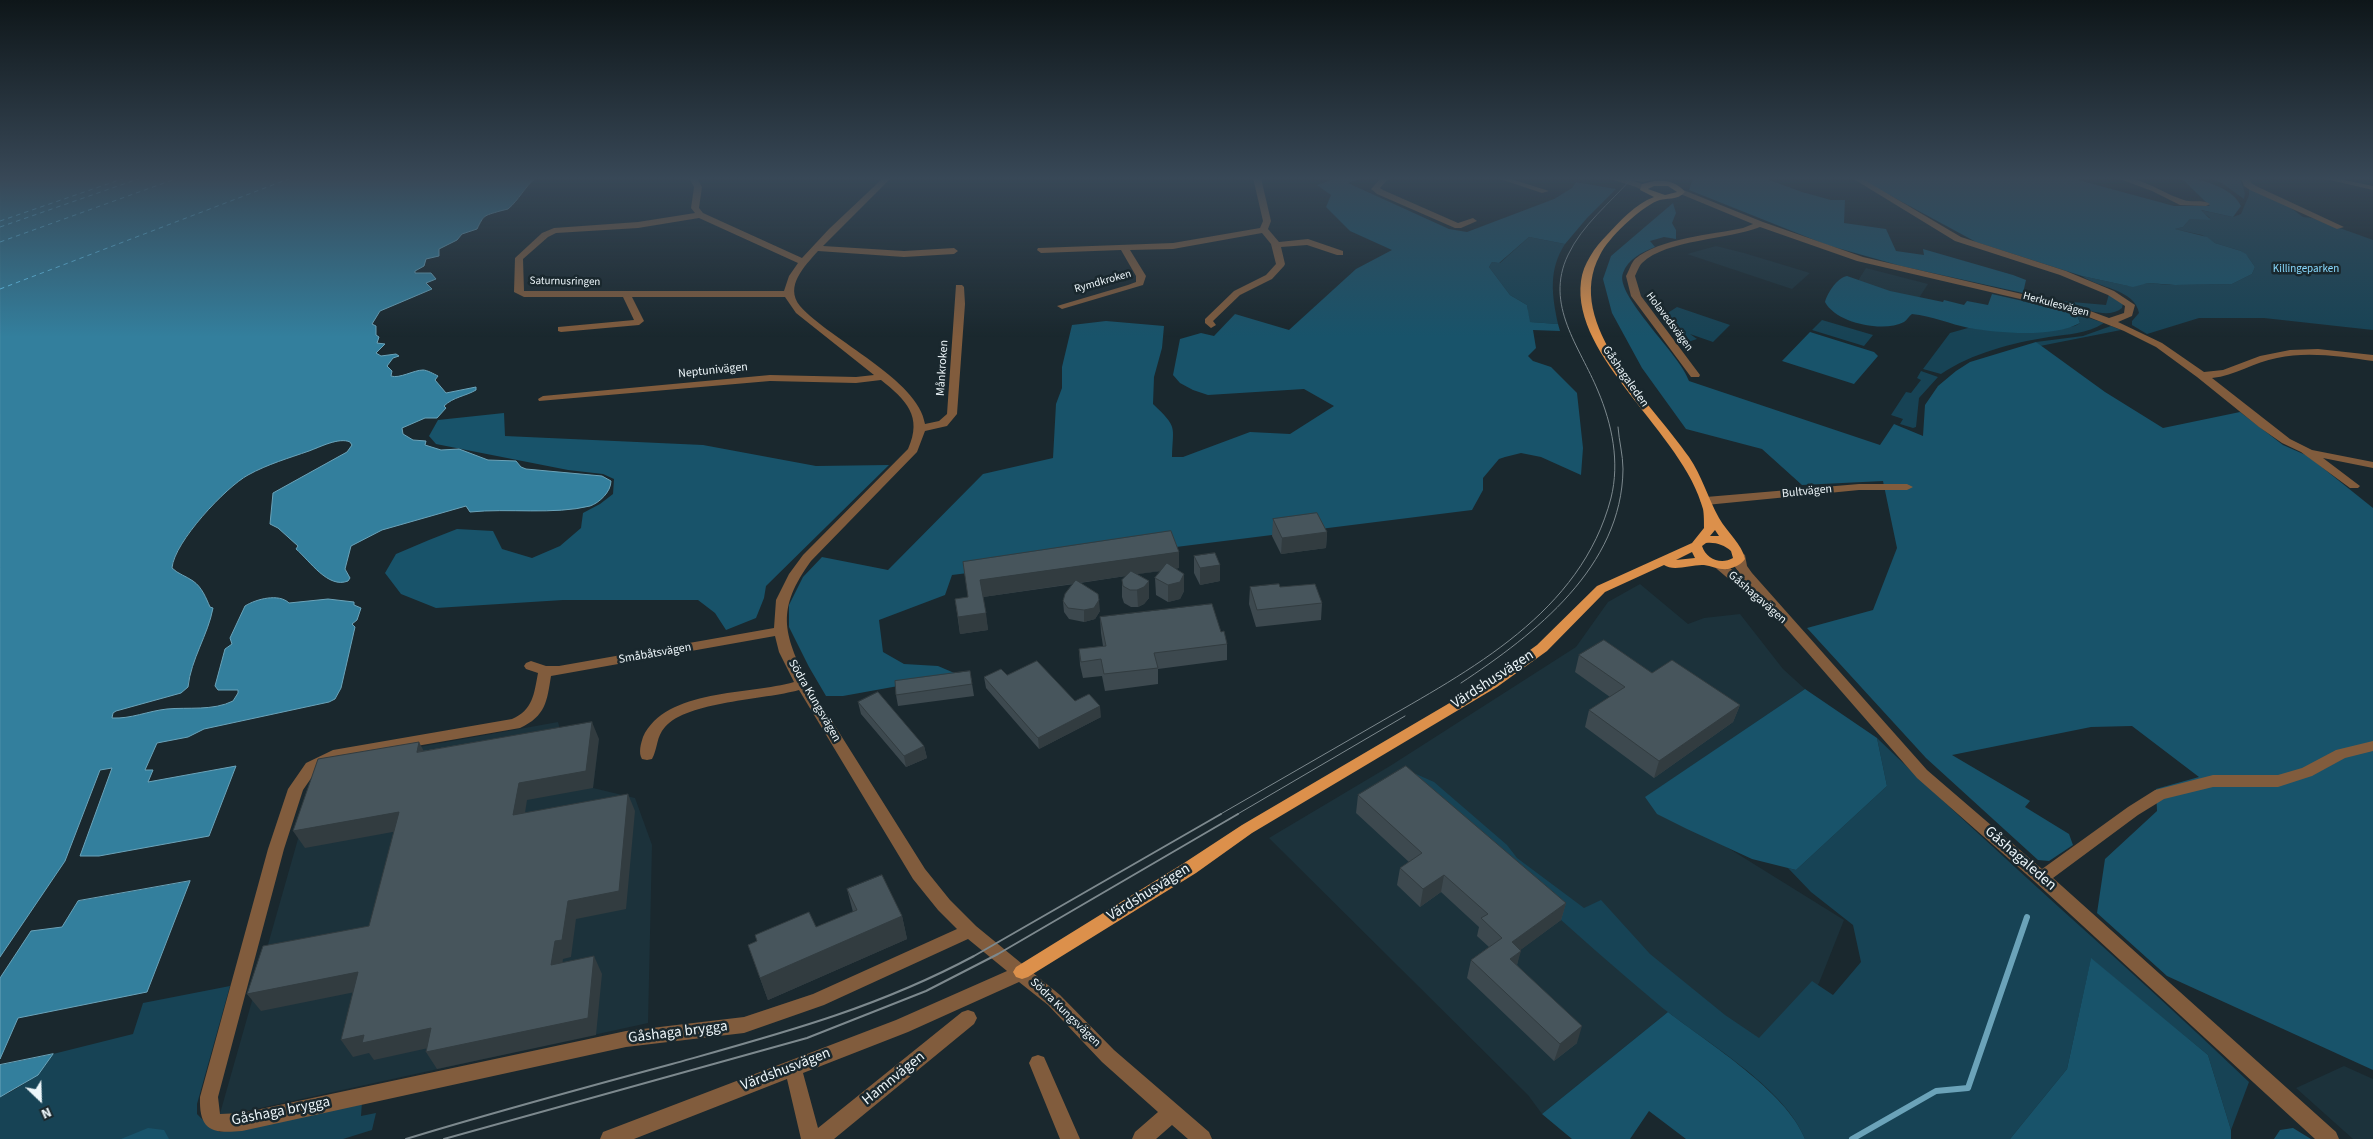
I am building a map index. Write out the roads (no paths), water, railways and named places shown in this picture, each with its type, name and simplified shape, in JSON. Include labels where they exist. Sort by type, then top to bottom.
[{"type":"main road","name":"Gåshagaleden","points":[[1616,231],[1603,244],[1589,268],[1585,296],[1589,317],[1612,361],[1684,456],[1696,477],[1707,505],[1739,555]]},
{"type":"main road","points":[[1707,505],[1710,528],[1697,544],[1697,553],[1712,563]]},
{"type":"main road","points":[[1697,544],[1712,539],[1731,545]]},
{"type":"main road","name":"Värdshusvägen","points":[[1022,972],[1190,868],[1247,829],[1492,684],[1542,648],[1601,589],[1697,544]]},
{"type":"main road","name":"Värdshusvägen","points":[[1643,569],[1682,562],[1733,564],[1739,559],[1739,555]]},
{"type":"street","name":"Saturnusringen","points":[[554,231],[545,235],[519,258],[519,292],[524,294],[627,295],[788,294]]},
{"type":"street","points":[[736,231],[804,262]]},
{"type":"street","points":[[835,231],[804,262],[791,280],[788,294],[791,302],[805,316],[885,377],[910,401],[922,428]]},
{"type":"street","points":[[1041,250],[1173,246],[1257,231]]},
{"type":"street","points":[[1211,325],[1208,321],[1237,293],[1276,272],[1281,264],[1276,245],[1270,234],[1265,231]]},
{"type":"street","name":"Holavedsvägen","points":[[1694,375],[1636,296],[1631,285],[1633,270],[1641,258],[1659,248],[1744,231]]},
{"type":"street","name":"Herkulesvägen","points":[[1780,231],[1860,259],[2055,304],[2110,321],[2158,345],[2213,384],[2263,425],[2286,441],[2306,450],[2354,486]]},
{"type":"street","points":[[1945,231],[1958,239],[2054,270],[2120,297],[2130,305],[2129,314],[2110,321]]},
{"type":"street","points":[[1276,245],[1308,242],[1340,253]]},
{"type":"street","name":"Rymdkroken","points":[[1062,306],[1132,287],[1140,282],[1141,276],[1124,247]]},
{"type":"street","points":[[818,248],[904,254],[954,251]]},
{"type":"street","name":"Månkroken","points":[[922,428],[947,422],[952,414],[960,304],[959,287]]},
{"type":"street","points":[[561,329],[636,324],[639,321],[627,295]]},
{"type":"street","points":[[2201,375],[2218,376],[2228,374],[2265,358],[2291,353],[2336,353],[2373,358]]},
{"type":"street","name":"Neptunivägen","points":[[544,400],[770,378],[856,380],[885,377]]},
{"type":"street","name":"Södra Kungsvägen","points":[[922,428],[913,450],[807,558],[795,574],[782,600],[780,631],[786,652],[802,684],[919,874],[944,905],[970,931],[1054,1000],[1108,1056],[1202,1139]]},
{"type":"street","points":[[2306,450],[2373,465]]},
{"type":"street","name":"Bultvägen","points":[[1707,505],[1859,487],[1908,487]]},
{"type":"street","name":"Gåshagaleden","points":[[1739,555],[1744,571],[1922,774],[2040,876],[2329,1139]]},
{"type":"street","name":"Gåshagavägen","points":[[1712,563],[1753,592],[1797,633]]},
{"type":"street","name":"Småbåtsvägen","points":[[538,669],[559,671],[780,631]]},
{"type":"street","name":"Gåshaga brygga","points":[[538,669],[538,708],[530,719],[516,724],[333,755],[311,768],[296,789],[276,849],[209,1097],[209,1114],[214,1120],[224,1124],[242,1122],[626,1039],[744,1025],[818,1000],[970,931]]},
{"type":"street","points":[[647,755],[651,736],[665,718],[674,713],[695,705],[787,690],[802,684]]},
{"type":"street","points":[[2040,876],[2049,873],[2133,811],[2160,794],[2213,781],[2278,781],[2308,772],[2341,754],[2373,746]]},
{"type":"street","name":"Värdshusvägen","points":[[610,1139],[911,1023],[1022,972]]},
{"type":"street","name":"Hamnvägen","points":[[818,1139],[968,1018]]},
{"type":"street","points":[[1038,1063],[1070,1139]]},
{"type":"street","points":[[793,1068],[811,1139]]},
{"type":"street","points":[[1142,1139],[1172,1112]]},
{"type":"waterway","points":[[1852,1139],[1936,1091],[1968,1088],[2027,917]]},
{"type":"tram line","points":[[1219,815],[1411,704],[1484,659],[1517,634],[1548,606],[1575,574],[1596,539],[1611,498],[1615,471],[1611,430],[1603,404],[1574,342],[1562,308],[1560,291],[1562,273],[1568,255],[1583,231]]},
{"type":"tram line","points":[[1461,683],[1489,664],[1545,620],[1591,567],[1608,537],[1619,504],[1623,469],[1618,427]]},
{"type":"tram line","points":[[1236,815],[1405,716]]},
{"type":"tram line","points":[[406,1139],[788,1031],[863,1006],[937,975],[974,956],[1221,814]]},
{"type":"tram line","points":[[444,1139],[807,1038],[926,991],[998,954],[1238,814]]},
{"type":"park label","name":"Killingeparken","points":[[2306,270]]}]
